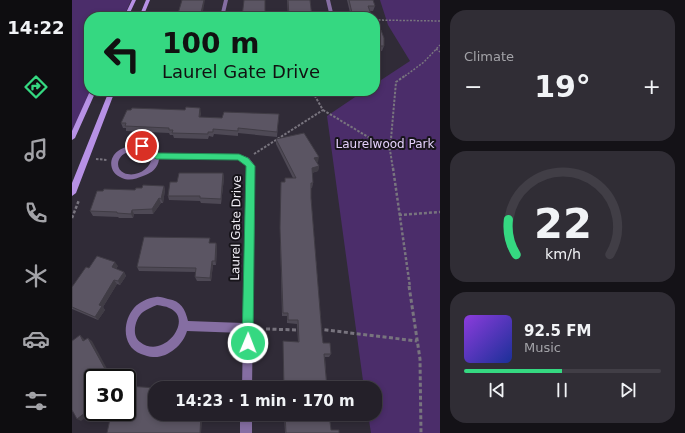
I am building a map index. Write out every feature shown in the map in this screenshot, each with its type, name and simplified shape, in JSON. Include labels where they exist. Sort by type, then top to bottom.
[{"type":"main road","points":[[128,12],[134,0]]},
{"type":"main road","points":[[144,12],[148,0]]},
{"type":"main road","points":[[72,138],[91,96]]},
{"type":"main road","points":[[72,193],[110,96]]},
{"type":"street","points":[[223,12],[226,0]]},
{"type":"street","points":[[328,0],[331,12]]},
{"type":"street","name":"Laurel Gate Drive","points":[[156,156],[154,166],[139,176],[124,176],[116,173],[113,168],[113,161],[116,156],[132,147],[148,148],[156,156],[239,157],[246,160],[250,166],[247,381]]},
{"type":"street","points":[[157,300],[174,304],[180,309],[184,317],[184,326],[181,336],[175,344],[166,350],[154,353],[145,352],[137,347],[132,340],[130,330],[133,318],[139,310],[146,304],[157,300]]},
{"type":"street","points":[[184,326],[248,328]]},
{"type":"street","points":[[246,421],[246,433]]},
{"type":"path","points":[[380,20],[440,21]]},
{"type":"path","points":[[421,433],[420,359],[390,150],[396,82],[424,62],[440,45]]},
{"type":"path","points":[[436,49],[440,52]]},
{"type":"path","points":[[315,96],[323,110],[390,150]]},
{"type":"path","points":[[246,160],[323,110]]},
{"type":"path","points":[[399,215],[440,212]]},
{"type":"path","points":[[266,330],[303,329]]},
{"type":"path","points":[[311,329],[417,341]]},
{"type":"green space","points":[[72,0],[131,0],[126,12],[84,12],[84,96],[90,96],[72,139]]},
{"type":"green space","name":"Laurelwood Park","points":[[380,0],[440,0],[440,433],[371,433],[369,421],[382,421],[382,381],[363,381],[327,116],[357,96],[380,96],[380,81],[410,61],[388,25]]},
{"type":"building","points":[[182,0],[204,0],[201,12],[178,12]]},
{"type":"building","points":[[244,0],[265,0],[265,12],[243,12]]},
{"type":"building","points":[[288,0],[310,0],[311,12],[289,12]]},
{"type":"building","points":[[349,0],[373,0],[375,6],[368,6],[370,12],[352,12]]},
{"type":"building","points":[[380,30],[384,38],[384,46],[380,46]]},
{"type":"building","points":[[186,107],[200,108],[199,117],[222,118],[224,112],[279,114],[277,132],[238,128],[238,131],[213,129],[213,132],[208,132],[208,134],[172,133],[173,130],[169,130],[169,128],[125,126],[126,123],[121,123],[127,110],[131,110],[132,108],[185,110]]},
{"type":"building","points":[[304,133],[319,157],[314,158],[319,166],[312,168],[313,183],[311,183],[311,198],[323,343],[330,343],[331,354],[324,354],[326,381],[284,381],[283,341],[299,342],[298,320],[288,320],[288,313],[283,313],[280,228],[281,182],[285,182],[285,178],[296,178],[276,139]]},
{"type":"building","points":[[179,173],[223,173],[221,199],[200,198],[200,196],[168,196],[170,182],[177,182]]},
{"type":"building","points":[[143,185],[164,186],[161,199],[159,198],[152,209],[132,210],[131,214],[90,211],[97,191],[103,191],[104,189],[135,190],[136,188],[142,188]]},
{"type":"building","points":[[144,237],[210,238],[209,243],[216,243],[215,261],[212,261],[210,278],[195,277],[196,268],[137,267]]},
{"type":"building","points":[[97,256],[115,262],[112,267],[124,272],[118,281],[114,280],[99,305],[102,306],[95,317],[72,307],[72,287],[86,267],[89,268]]},
{"type":"building","points":[[80,335],[83,341],[88,338],[105,369],[84,369],[84,414],[77,419],[72,410],[72,341]]},
{"type":"building","points":[[136,387],[148,387],[148,421],[201,421],[200,433],[107,433],[110,421],[136,421]]},
{"type":"building","points":[[285,421],[330,421],[331,430],[339,430],[339,433],[286,433]]},
{"type":"route","points":[[142,146],[148,148],[156,156],[239,157],[246,160],[250,166],[248,343]]}]
